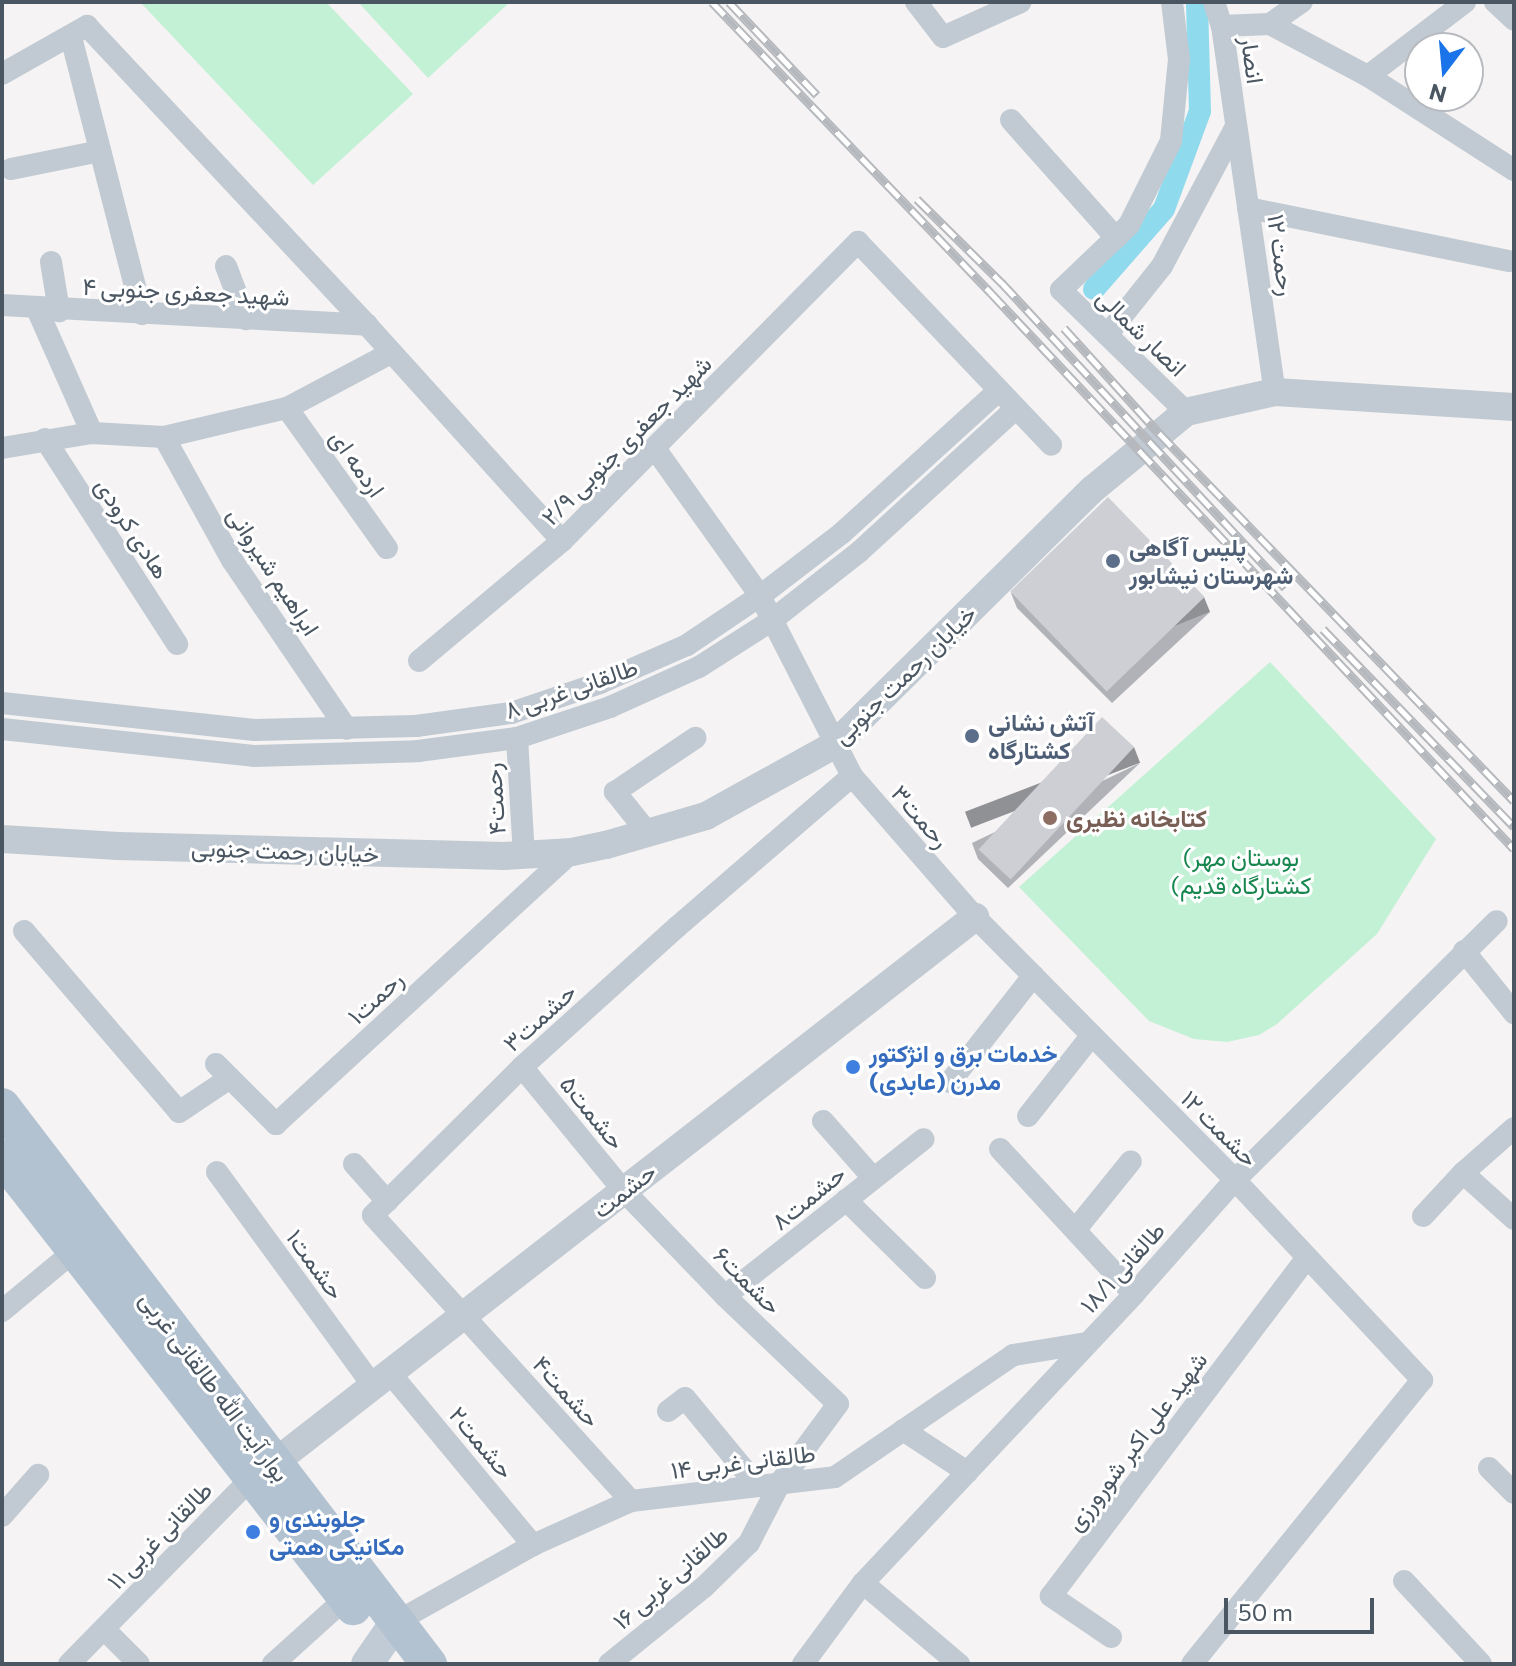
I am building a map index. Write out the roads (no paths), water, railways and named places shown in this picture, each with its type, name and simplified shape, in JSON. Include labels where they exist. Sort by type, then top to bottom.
[{"type":"main road","name":"بوار آیت الله طالقانی غربی","points":[[2,1106],[84,1241],[262,1471],[385,1648]]},
{"type":"main road","name":"بوار آیت الله طالقانی غربی","points":[[2,1157],[84,1241]]},
{"type":"main road","name":"بوار آیت الله طالقانی غربی","points":[[262,1471],[346,1598],[385,1648],[429,1664]]},
{"type":"street","points":[[916,2],[943,37],[1021,2]]},
{"type":"street","points":[[1011,120],[1116,238],[1129,225],[1171,141],[1179,59],[1172,2]]},
{"type":"street","name":"انصار","points":[[1214,2],[1222,26],[1236,126]]},
{"type":"street","points":[[1270,24],[1302,2]]},
{"type":"street","points":[[1368,76],[1465,2]]},
{"type":"street","points":[[1495,2],[1514,20]]},
{"type":"street","points":[[1222,26],[1270,24],[1368,76],[1514,170]]},
{"type":"street","points":[[2,74],[79,31]]},
{"type":"street","points":[[79,31],[100,151],[142,314]]},
{"type":"street","points":[[79,31],[367,325],[562,541]]},
{"type":"street","points":[[1107,335],[1162,266],[1236,126]]},
{"type":"street","name":"رحمت ۱۲","points":[[1236,126],[1275,392]]},
{"type":"street","points":[[11,169],[100,151]]},
{"type":"street","points":[[1248,208],[1509,261]]},
{"type":"street","name":"انصار شمالی","points":[[1116,238],[1061,290],[1186,412]]},
{"type":"street","name":"شهید جعفری جنوبی ۲/۹","points":[[419,661],[562,541],[656,450],[858,242],[998,391]]},
{"type":"street","points":[[51,262],[48,310],[92,433]]},
{"type":"street","points":[[226,266],[246,319]]},
{"type":"street","name":"شهید جعفری جنوبی ۴","points":[[2,305],[48,310],[367,325]]},
{"type":"street","points":[[2,448],[92,433],[164,437],[287,408],[391,353]]},
{"type":"street","points":[[998,391],[1051,445]]},
{"type":"street","name":"طالقانی غربی ۸","points":[[2,703],[255,730],[416,726],[511,713],[600,683],[687,645],[760,596],[842,533],[998,391]]},
{"type":"street","name":"خیابان رحمت جنوبی","points":[[2,839],[118,846],[524,856],[572,852],[648,833],[706,816],[834,745],[1093,489],[1186,412],[1275,392],[1514,407]]},
{"type":"street","name":"اردمه ای","points":[[287,408],[387,548]]},
{"type":"street","name":"طالقانی غربی ۸","points":[[2,729],[254,756],[418,751],[517,738],[699,667],[771,621],[859,552],[1015,409]]},
{"type":"street","name":"ابراهیم شیروانی","points":[[164,437],[232,560],[347,729]]},
{"type":"street","name":"هادی کرودی","points":[[45,439],[177,644]]},
{"type":"street","name":"رحمت۳","points":[[656,450],[760,596],[852,776],[975,917]]},
{"type":"street","points":[[557,697],[567,721]]},
{"type":"street","name":"رحمت۴","points":[[517,738],[524,856]]},
{"type":"street","points":[[648,833],[615,792],[695,738]]},
{"type":"street","name":"حشمت۳","points":[[387,1201],[522,1067],[852,776]]},
{"type":"street","name":"رحمت۱","points":[[24,931],[179,1112],[223,1071],[276,1124],[572,852]]},
{"type":"street","name":"حشمت ۱۲","points":[[975,917],[1235,1180],[1422,1380],[1192,1664]]},
{"type":"street","name":"حشمت","points":[[262,1471],[975,917]]},
{"type":"street","name":"طالقانی ۱۸/۱","points":[[803,1664],[863,1583],[1134,1294],[1235,1180],[1497,921]]},
{"type":"street","points":[[1464,951],[1514,1013]]},
{"type":"street","points":[[950,1082],[1033,976]]},
{"type":"street","points":[[1028,1116],[1092,1035]]},
{"type":"street","name":"حشمت۵","points":[[522,1067],[624,1191]]},
{"type":"street","points":[[823,1121],[873,1178]]},
{"type":"street","points":[[1423,1216],[1463,1173],[1514,1128]]},
{"type":"street","name":"حشمت۸","points":[[725,1296],[924,1139]]},
{"type":"street","points":[[1000,1149],[1134,1294]]},
{"type":"street","points":[[1076,1229],[1131,1161]]},
{"type":"street","points":[[354,1164],[387,1201],[373,1215],[464,1315]]},
{"type":"street","name":"حشمت۱","points":[[217,1172],[382,1379]]},
{"type":"street","points":[[1463,1173],[1514,1219]]},
{"type":"street","name":"حشمت۶","points":[[624,1191],[725,1296],[838,1404]]},
{"type":"street","points":[[846,1200],[925,1278]]},
{"type":"street","points":[[2,1311],[84,1241]]},
{"type":"street","name":"شهید علی اکبر شورورزی","points":[[1111,1637],[1051,1596],[1307,1258]]},
{"type":"street","name":"حشمت۴","points":[[464,1315],[631,1501]]},
{"type":"street","name":"طالقانی غربی ۱۴","points":[[385,1648],[533,1545],[631,1501],[835,1477],[1013,1355],[1088,1343]]},
{"type":"street","name":"حشمت۲","points":[[382,1379],[533,1545]]},
{"type":"street","points":[[668,1411],[685,1398],[756,1484]]},
{"type":"street","name":"طالقانی غربی ۱۶","points":[[609,1664],[704,1587],[749,1543],[781,1481],[838,1404]]},
{"type":"street","points":[[903,1430],[967,1472]]},
{"type":"street","points":[[1489,1468],[1514,1493]]},
{"type":"street","name":"طالقانی غربی ۱۱","points":[[69,1664],[262,1471]]},
{"type":"street","points":[[2,1516],[38,1475]]},
{"type":"street","points":[[1404,1581],[1481,1664]]},
{"type":"street","points":[[863,1583],[959,1664]]},
{"type":"street","points":[[273,1664],[346,1598]]},
{"type":"street","points":[[104,1629],[139,1664]]},
{"type":"waterway","points":[[1094,289],[1164,209],[1200,111],[1197,2]]},
{"type":"railway","points":[[712,2],[991,293],[1514,849]]},
{"type":"railway","points":[[729,2],[817,95]]},
{"type":"railway","points":[[917,199],[1002,283],[1285,588]]},
{"type":"railway","points":[[1064,328],[1159,433],[1514,801]]},
{"type":"railway","points":[[1323,629],[1514,827]]},
{"type":"place","name":"پلیس آگاهی شهرستان نیشابور","points":[[1113,561]]},
{"type":"place","name":"آتش نشانی کشتارگاه","points":[[972,736]]},
{"type":"place","name":"کتابخانه نظیری","points":[[1050,818]]},
{"type":"place","name":"خدمات برق و انژکتور مدرن (عابدی)","points":[[853,1067]]},
{"type":"place","name":"جلوبندی و مکانیکی همتی","points":[[253,1532]]},
{"type":"park label","name":"(بوستان مهر (کشتارگاه قدیم","points":[[1241,871]]}]
